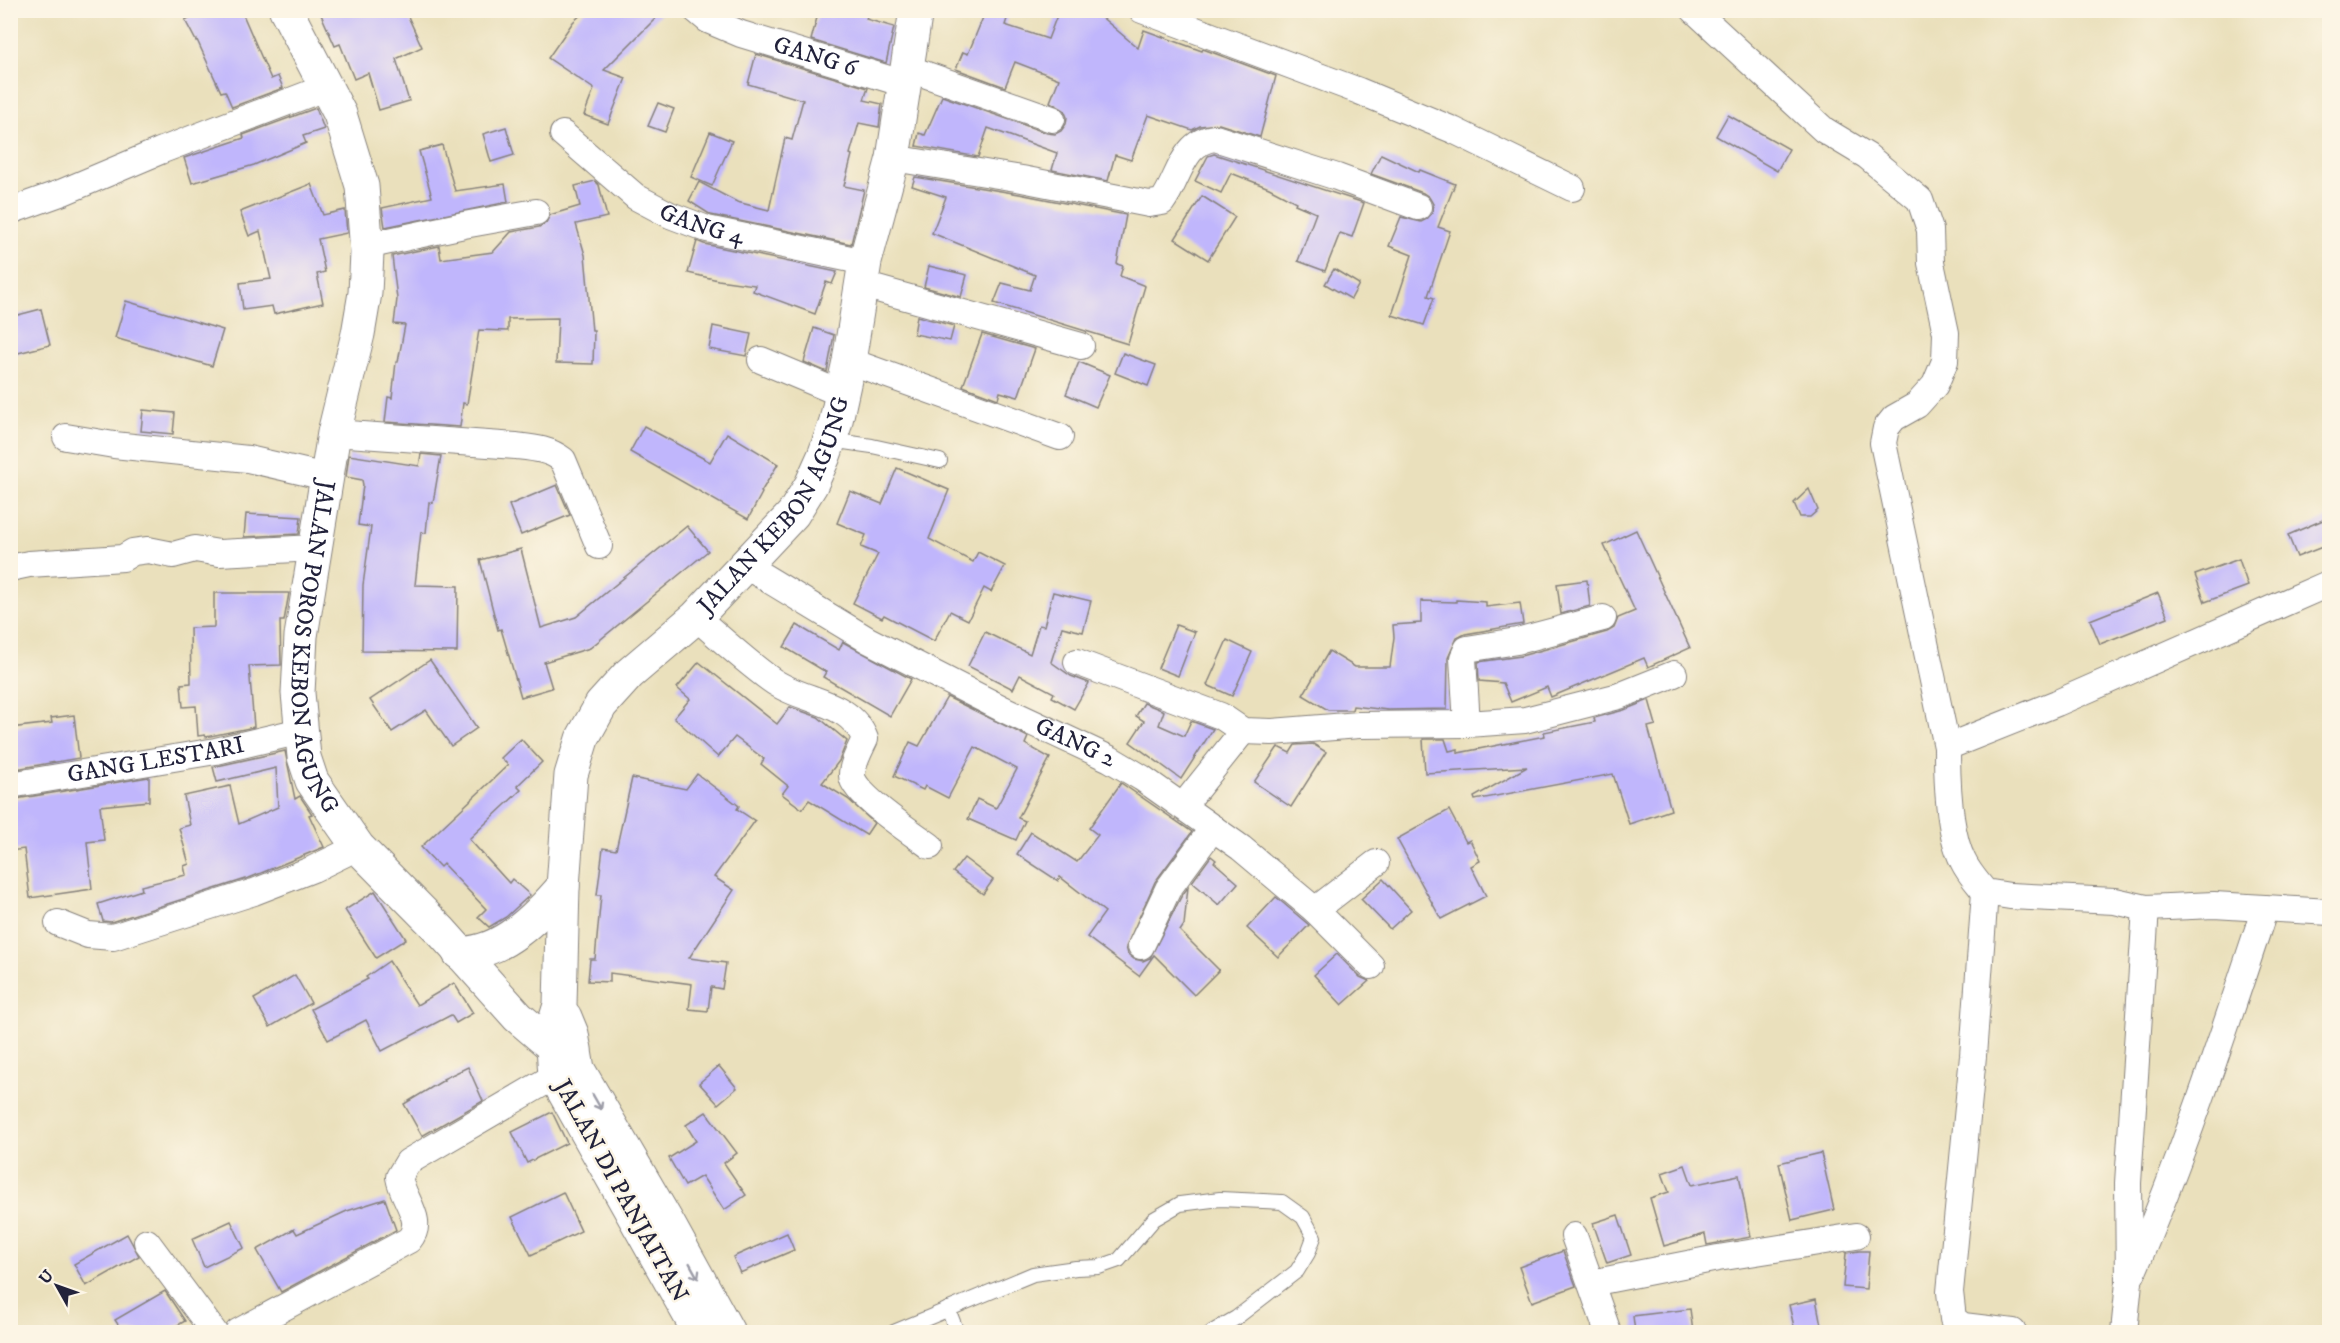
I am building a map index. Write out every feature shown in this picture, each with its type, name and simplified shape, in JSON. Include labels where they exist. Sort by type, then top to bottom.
[{"type":"main road","name":"JALAN POROS KEBON AGUNG","points":[[286,10],[340,114],[362,186],[366,246],[365,293],[360,324],[334,433],[301,636],[298,693],[304,757],[312,781],[358,847],[440,930],[518,1017],[565,1060]]},
{"type":"main road","name":"JALAN KEBON AGUNG","points":[[565,1060],[552,1031],[560,1005],[563,887],[571,776],[582,739],[602,705],[629,674],[696,617],[746,566],[793,514],[811,485],[830,440],[842,394],[864,274],[893,158],[916,10]]},
{"type":"main road","points":[[459,953],[474,952],[506,939],[532,920],[563,887]]},
{"type":"main road","points":[[565,1060],[728,1332]]},
{"type":"main road","name":"JALAN DI PANJAITAN","points":[[565,1060],[699,1332]]},
{"type":"street","name":"GANG 6","points":[[696,10],[708,20],[741,34],[906,76],[1052,118]]},
{"type":"street","points":[[1142,10],[1359,91],[1452,130],[1572,188]]},
{"type":"street","points":[[1694,10],[1824,130],[1867,156],[1920,200],[1930,230],[1931,263],[1946,333],[1945,361],[1935,385],[1917,405],[1894,418],[1886,428],[1883,443],[1947,747],[1947,771],[1954,838],[1963,862],[1984,892],[1973,1056],[1950,1308],[1953,1319],[1963,1326],[2013,1332]]},
{"type":"street","points":[[10,211],[327,87]]},
{"type":"street","name":"GANG 4","points":[[563,134],[636,197],[670,215],[707,229],[864,274],[1082,346]]},
{"type":"street","points":[[893,158],[1022,179],[1149,204],[1162,202],[1170,192],[1188,153],[1196,144],[1204,139],[1215,138],[1337,177],[1418,207]]},
{"type":"street","points":[[366,246],[536,212]]},
{"type":"street","points":[[761,360],[842,394]]},
{"type":"street","points":[[849,361],[1060,437]]},
{"type":"street","points":[[334,433],[540,448],[556,454],[563,460],[599,546]]},
{"type":"street","points":[[66,436],[114,445],[248,459],[326,477]]},
{"type":"street","points":[[10,568],[29,564],[123,558],[133,552],[148,550],[173,555],[195,549],[219,553],[315,548]]},
{"type":"street","name":"GANG 2","points":[[746,566],[868,640],[1003,709],[1110,759],[1183,806],[1241,848],[1316,910],[1371,966]]},
{"type":"street","points":[[1947,747],[2057,703],[2330,583]]},
{"type":"street","points":[[696,617],[784,689],[805,698],[827,703],[844,713],[860,727],[865,739],[852,774],[854,783],[873,805],[930,846]]},
{"type":"street","points":[[1467,724],[1463,658],[1467,649],[1517,641],[1603,618]]},
{"type":"street","points":[[1077,662],[1221,716],[1243,731],[1272,732],[1359,725],[1467,724],[1525,720],[1619,696],[1674,674]]},
{"type":"street","name":"GANG LESTARI","points":[[10,785],[205,753],[302,731]]},
{"type":"street","points":[[1183,806],[1243,731]]},
{"type":"street","points":[[1141,946],[1168,889],[1213,828]]},
{"type":"street","points":[[58,923],[88,934],[113,937],[254,892],[313,869],[358,847]]},
{"type":"street","points":[[1316,910],[1376,863]]},
{"type":"street","points":[[1984,892],[2010,896],[2115,901],[2146,908],[2214,905],[2330,912]]},
{"type":"street","points":[[2124,1332],[2129,1282],[2128,1183],[2146,908]]},
{"type":"street","points":[[2129,1282],[2155,1222],[2211,1073],[2265,908]]},
{"type":"street","points":[[237,1332],[409,1240],[415,1233],[417,1223],[400,1187],[399,1178],[408,1162],[565,1060]]},
{"type":"street","points":[[1574,1236],[1608,1332]]},
{"type":"street","points":[[1592,1283],[1718,1258],[1856,1236]]},
{"type":"street","points":[[147,1242],[214,1332]]},
{"type":"lane","points":[[830,440],[872,446],[940,461]]},
{"type":"lane","points":[[897,1332],[1033,1274],[1099,1267],[1119,1260],[1154,1219],[1180,1204],[1220,1199],[1282,1202],[1303,1217],[1314,1237],[1308,1253],[1297,1271],[1236,1318],[1212,1332]]},
{"type":"lane","points":[[948,1309],[957,1332]]},
{"type":"building","points":[[185,10],[241,10],[271,79],[278,76],[283,88],[232,107],[225,91],[221,92],[185,20],[189,18]]},
{"type":"building","points":[[319,10],[405,10],[422,47],[396,59],[409,101],[379,110],[368,73],[354,79],[340,44],[335,46]]},
{"type":"building","points":[[586,10],[664,10],[604,70],[626,78],[608,124],[584,115],[594,89],[548,58],[573,22]]},
{"type":"building","points":[[819,10],[869,10],[866,19],[894,27],[886,63],[811,40]]},
{"type":"building","points":[[986,10],[1010,10],[1005,25],[1048,39],[1059,10],[1093,10],[1138,48],[1144,30],[1276,76],[1260,137],[1219,124],[1200,126],[1192,130],[1148,115],[1131,160],[1115,155],[1108,181],[1052,170],[1057,153],[988,128],[978,157],[916,146],[919,133],[925,135],[942,96],[1047,133],[1055,134],[1061,131],[1066,124],[1067,117],[1064,110],[1050,102],[1059,79],[1015,62],[1005,87],[956,69],[963,52],[968,54]]},
{"type":"building","points":[[756,54],[868,88],[864,100],[882,104],[879,127],[859,123],[850,154],[852,155],[844,186],[864,190],[851,244],[711,215],[689,201],[699,182],[737,202],[769,210],[785,138],[792,140],[803,100],[748,84]]},
{"type":"building","points":[[658,103],[674,109],[665,132],[648,126]]},
{"type":"building","points":[[316,108],[324,129],[303,136],[306,143],[254,165],[192,183],[184,158],[244,138],[243,135]]},
{"type":"building","points":[[1728,115],[1789,149],[1777,171],[1716,136]]},
{"type":"building","points":[[506,127],[514,155],[491,162],[483,134]]},
{"type":"building","points":[[710,132],[732,141],[712,186],[691,177]]},
{"type":"building","points":[[442,145],[455,191],[505,184],[508,202],[385,227],[382,208],[432,197],[419,151]]},
{"type":"building","points":[[1214,154],[1364,203],[1352,237],[1340,233],[1325,271],[1298,261],[1316,213],[1295,204],[1296,202],[1269,188],[1231,173],[1221,193],[1195,181],[1208,156]]},
{"type":"building","points":[[1381,154],[1419,172],[1420,170],[1455,184],[1438,227],[1450,231],[1428,296],[1434,298],[1424,325],[1392,315],[1412,255],[1389,246],[1401,217],[1421,222],[1432,213],[1433,204],[1423,193],[1371,174]]},
{"type":"building","points":[[915,177],[1126,215],[1117,264],[1123,266],[1120,276],[1145,286],[1128,344],[994,303],[1002,283],[1030,290],[1035,275],[932,233],[946,197],[912,186]]},
{"type":"building","points":[[595,181],[599,185],[607,217],[576,224],[585,255],[592,331],[594,331],[593,364],[556,363],[558,318],[508,319],[508,331],[479,330],[467,404],[463,403],[460,427],[385,422],[388,397],[392,398],[396,362],[398,362],[405,325],[394,324],[397,299],[392,256],[439,246],[441,259],[493,252],[511,232],[539,227],[546,223],[550,215],[580,206],[575,186]]},
{"type":"building","points":[[311,184],[323,215],[345,210],[347,233],[318,239],[325,272],[317,274],[323,303],[274,314],[272,306],[243,310],[240,283],[271,279],[260,231],[249,236],[240,212]]},
{"type":"building","points":[[1202,196],[1235,217],[1208,260],[1175,239]]},
{"type":"building","points":[[697,241],[837,272],[832,284],[826,282],[815,314],[753,291],[755,285],[688,273]]},
{"type":"building","points":[[929,266],[967,275],[961,297],[924,287]]},
{"type":"building","points":[[1334,269],[1359,284],[1351,299],[1325,284]]},
{"type":"building","points":[[126,301],[223,330],[212,366],[115,338]]},
{"type":"building","points":[[41,309],[50,345],[10,355],[10,317]]},
{"type":"building","points":[[917,316],[954,326],[950,341],[914,334]]},
{"type":"building","points":[[713,326],[751,334],[746,356],[709,349]]},
{"type":"building","points":[[814,328],[834,335],[827,372],[804,362]]},
{"type":"building","points":[[982,334],[1035,349],[1018,397],[1000,392],[998,399],[963,386]]},
{"type":"building","points":[[1123,353],[1156,365],[1148,386],[1115,373]]},
{"type":"building","points":[[1079,362],[1110,375],[1096,407],[1066,394]]},
{"type":"building","points":[[143,410],[175,413],[173,434],[141,431]]},
{"type":"building","points":[[644,426],[710,462],[727,433],[778,464],[748,519],[630,452]]},
{"type":"building","points":[[421,454],[441,456],[433,503],[429,502],[426,533],[421,532],[415,585],[458,586],[457,652],[362,651],[363,585],[371,527],[358,525],[363,485],[362,480],[346,477],[349,455],[419,466]]},
{"type":"building","points":[[897,468],[949,490],[929,539],[973,562],[978,552],[1005,566],[991,592],[984,588],[968,620],[950,611],[934,641],[884,615],[882,618],[853,603],[878,554],[861,547],[866,535],[837,523],[850,491],[882,504]]},
{"type":"building","points":[[557,485],[570,515],[521,535],[509,505]]},
{"type":"building","points":[[1809,489],[1818,510],[1810,517],[1800,517],[1794,503]]},
{"type":"building","points":[[246,514],[301,517],[299,534],[244,537]]},
{"type":"building","points":[[2330,517],[2330,544],[2297,557],[2288,535]]},
{"type":"building","points":[[687,526],[708,551],[590,648],[544,662],[552,688],[521,697],[501,629],[498,630],[480,560],[521,549],[541,628],[576,617]]},
{"type":"building","points":[[1636,530],[1690,648],[1648,667],[1644,658],[1551,697],[1547,687],[1511,702],[1503,683],[1479,681],[1478,662],[1521,656],[1607,632],[1614,628],[1618,618],[1635,611],[1604,545]]},
{"type":"building","points":[[2239,559],[2248,586],[2205,602],[2195,575]]},
{"type":"building","points":[[1587,580],[1590,606],[1561,614],[1557,584]]},
{"type":"building","points":[[1053,592],[1091,601],[1083,632],[1062,627],[1051,662],[1071,676],[1089,683],[1074,709],[1052,697],[1054,693],[1020,675],[1013,689],[968,666],[985,632],[1030,654],[1039,625],[1044,626]]},
{"type":"building","points":[[214,593],[289,593],[284,621],[280,621],[281,665],[249,666],[254,727],[206,737],[205,735],[198,736],[196,706],[183,707],[181,684],[191,683],[190,628],[214,627]]},
{"type":"building","points":[[2158,593],[2168,617],[2100,644],[2090,620]]},
{"type":"building","points":[[1456,600],[1486,602],[1486,607],[1520,603],[1523,624],[1465,634],[1457,638],[1448,658],[1447,709],[1388,710],[1353,706],[1352,710],[1328,710],[1303,695],[1329,651],[1355,667],[1390,667],[1394,637],[1393,625],[1421,623],[1421,601],[1456,602]]},
{"type":"building","points":[[797,625],[839,650],[843,642],[911,679],[890,716],[823,677],[826,672],[784,647]]},
{"type":"building","points":[[1176,625],[1195,632],[1178,676],[1158,668]]},
{"type":"building","points":[[1227,640],[1252,652],[1232,696],[1207,685]]},
{"type":"building","points":[[430,660],[477,728],[451,746],[426,710],[392,732],[370,700]]},
{"type":"building","points":[[699,662],[777,724],[790,707],[818,717],[847,741],[839,761],[822,783],[848,799],[874,823],[866,835],[809,800],[802,809],[782,794],[788,786],[761,764],[764,759],[735,737],[718,757],[674,718],[690,699],[677,688]]},
{"type":"building","points":[[947,697],[1028,737],[1025,744],[1050,758],[1018,818],[1025,821],[1016,840],[968,819],[977,799],[996,808],[1017,769],[975,747],[948,798],[925,786],[923,790],[894,776],[910,742],[919,746]]},
{"type":"building","points":[[1649,700],[1656,725],[1648,727],[1671,810],[1629,824],[1613,774],[1475,800],[1474,797],[1527,767],[1425,773],[1423,739],[1445,739],[1449,751],[1458,749],[1458,753],[1545,736],[1544,732],[1595,722],[1594,718]]},
{"type":"building","points":[[1144,703],[1164,711],[1159,725],[1184,736],[1191,721],[1213,729],[1181,779],[1130,742],[1144,721],[1136,716]]},
{"type":"building","points":[[74,715],[79,758],[10,770],[10,728],[52,723],[51,718]]},
{"type":"building","points":[[521,739],[542,762],[517,786],[521,790],[469,839],[509,883],[512,879],[530,895],[506,917],[489,927],[478,917],[486,909],[443,864],[440,867],[421,847],[508,765],[501,758]]},
{"type":"building","points":[[1313,744],[1326,752],[1291,807],[1254,782],[1278,747],[1290,753],[1295,745]]},
{"type":"building","points":[[285,751],[295,799],[300,796],[312,814],[309,815],[324,847],[249,878],[111,922],[103,921],[98,904],[142,890],[141,886],[186,875],[184,866],[189,864],[179,828],[190,825],[184,796],[230,786],[239,824],[278,807],[276,768],[217,782],[213,767]]},
{"type":"building","points":[[697,774],[739,806],[737,809],[755,821],[714,877],[734,890],[689,958],[726,963],[722,989],[711,987],[708,1011],[689,1009],[692,984],[610,973],[610,982],[588,981],[590,959],[595,959],[601,895],[597,895],[603,848],[616,850],[632,778],[686,789]]},
{"type":"building","points":[[149,777],[149,801],[100,806],[104,840],[87,842],[92,889],[30,898],[24,849],[10,851],[10,800]]},
{"type":"building","points":[[1121,783],[1192,832],[1155,882],[1126,947],[1128,954],[1134,959],[1143,961],[1150,958],[1188,887],[1184,925],[1180,931],[1219,970],[1194,995],[1154,955],[1139,976],[1087,937],[1105,912],[1060,877],[1058,881],[1017,854],[1031,832],[1077,862],[1098,835],[1089,828]]},
{"type":"building","points":[[1449,810],[1466,842],[1470,840],[1480,861],[1471,866],[1486,896],[1441,919],[1397,839]]},
{"type":"building","points":[[1211,856],[1216,860],[1214,862],[1238,883],[1219,905],[1192,882]]},
{"type":"building","points":[[964,858],[993,880],[983,894],[953,872]]},
{"type":"building","points":[[1383,879],[1411,910],[1390,929],[1361,899]]},
{"type":"building","points":[[375,891],[406,939],[376,958],[345,910]]},
{"type":"building","points":[[1276,897],[1309,925],[1278,957],[1247,928]]},
{"type":"building","points":[[1337,954],[1360,977],[1369,981],[1342,1005],[1314,975]]},
{"type":"building","points":[[389,961],[417,1005],[454,983],[473,1013],[456,1023],[451,1015],[382,1051],[366,1020],[328,1040],[311,1009],[368,979],[366,977]]},
{"type":"building","points":[[295,975],[311,1003],[270,1027],[254,999]]},
{"type":"building","points":[[719,1066],[737,1088],[718,1104],[699,1083]]},
{"type":"building","points":[[468,1067],[483,1101],[422,1136],[404,1104],[443,1079]]},
{"type":"building","points":[[552,1112],[567,1143],[527,1163],[512,1132]]},
{"type":"building","points":[[706,1112],[737,1153],[724,1163],[746,1195],[724,1210],[702,1176],[685,1186],[669,1158],[696,1141],[686,1125]]},
{"type":"building","points":[[1821,1153],[1834,1210],[1792,1220],[1779,1163]]},
{"type":"building","points":[[1685,1165],[1692,1185],[1739,1175],[1751,1237],[1707,1245],[1705,1234],[1664,1246],[1650,1198],[1669,1192],[1662,1173]]},
{"type":"building","points":[[563,1192],[581,1231],[531,1255],[512,1217]]},
{"type":"building","points":[[385,1199],[396,1230],[281,1292],[257,1250],[294,1229],[297,1234],[347,1211]]},
{"type":"building","points":[[1618,1215],[1631,1255],[1607,1263],[1593,1223]]},
{"type":"building","points":[[231,1221],[244,1248],[204,1267],[192,1239]]},
{"type":"building","points":[[787,1233],[794,1250],[740,1273],[733,1257]]},
{"type":"building","points":[[127,1234],[139,1256],[86,1286],[74,1264]]},
{"type":"building","points":[[1563,1251],[1576,1286],[1532,1302],[1519,1267]]},
{"type":"building","points":[[1869,1251],[1866,1289],[1843,1287],[1846,1253]]},
{"type":"building","points":[[165,1291],[185,1321],[166,1332],[123,1332],[115,1320]]},
{"type":"building","points":[[1816,1299],[1821,1325],[1795,1331],[1789,1305]]},
{"type":"building","points":[[1690,1309],[1693,1332],[1635,1332],[1633,1316]]}]
